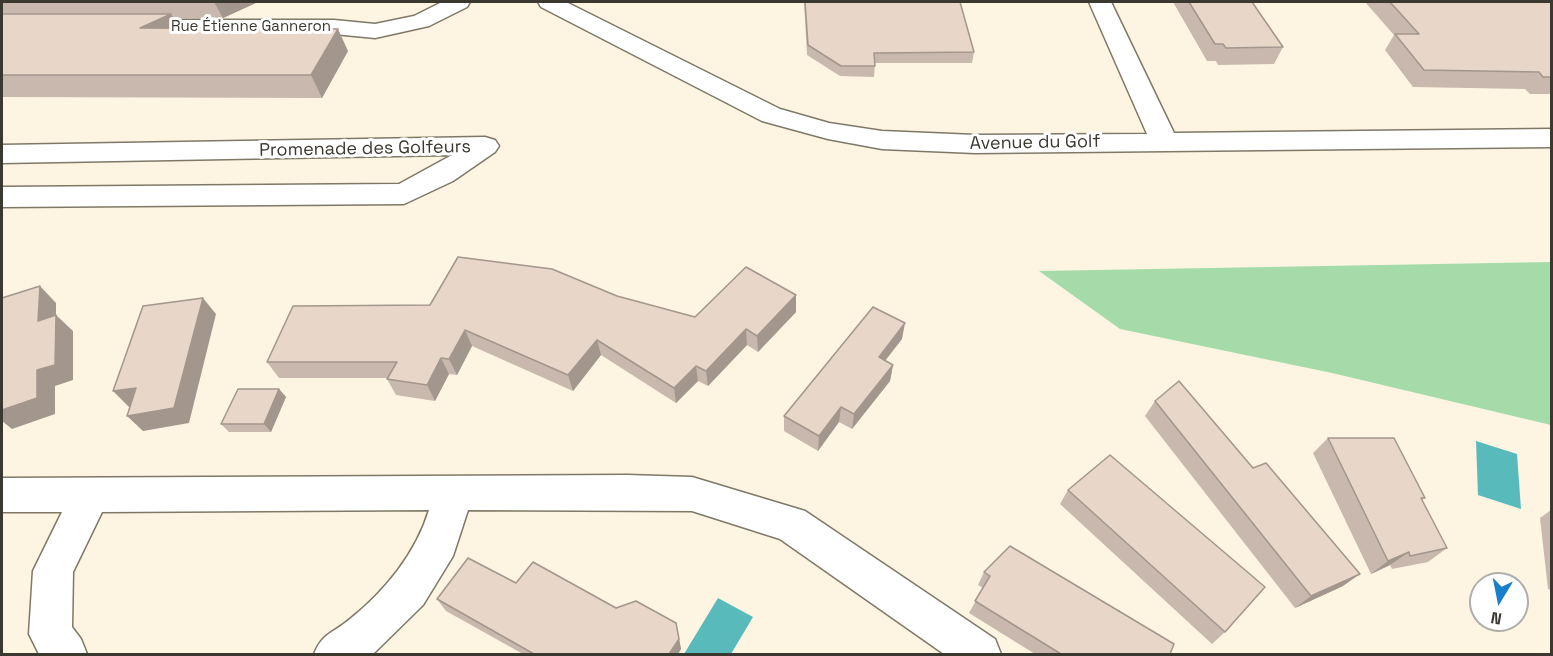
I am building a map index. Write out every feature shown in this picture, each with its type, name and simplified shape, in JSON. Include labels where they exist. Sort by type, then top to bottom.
[{"type":"street","name":"Rue Étienne Ganneron","points":[[108,27],[334,27],[375,31],[421,21],[459,2]]},
{"type":"street","name":"Avenue du Golf","points":[[549,2],[771,116],[828,131],[882,140],[975,144],[1551,138]]},
{"type":"street","points":[[1100,2],[1164,141]]},
{"type":"street","name":"Promenade des Golfeurs","points":[[2,154],[485,146],[443,174],[404,194],[2,197]]},
{"type":"street","points":[[336,654],[365,635],[408,591],[439,543],[453,493]]},
{"type":"street","points":[[2,495],[692,494],[791,524],[980,654]]},
{"type":"street","points":[[66,654],[50,634],[53,571],[90,496]]},
{"type":"green space","points":[[1551,262],[1551,425],[1332,373],[1120,329],[1039,271]]},
{"type":"water","points":[[1476,441],[1517,454],[1521,509],[1478,495]]},
{"type":"water","points":[[718,598],[753,617],[731,654],[684,654]]},
{"type":"building","points":[[805,2],[960,2],[974,52],[874,53],[875,66],[841,66],[808,45]]},
{"type":"building","points":[[1189,2],[1252,2],[1283,47],[1226,48],[1223,44],[1215,44]]},
{"type":"building","points":[[1390,2],[1551,2],[1551,77],[1543,77],[1539,72],[1424,70],[1395,34],[1419,34]]},
{"type":"building","points":[[2,14],[171,14],[140,28],[338,29],[311,75],[2,75]]},
{"type":"building","points":[[458,257],[552,269],[617,296],[695,317],[746,267],[796,295],[757,336],[746,329],[706,371],[696,366],[674,388],[597,340],[568,375],[465,330],[449,359],[441,358],[427,385],[387,379],[397,362],[267,362],[293,306],[430,305]]},
{"type":"building","points":[[40,286],[38,321],[56,315],[55,365],[37,370],[37,398],[2,410],[2,298]]},
{"type":"building","points":[[203,298],[174,408],[127,416],[136,388],[113,391],[143,306]]},
{"type":"building","points":[[873,307],[905,323],[879,357],[893,365],[854,414],[841,407],[819,436],[784,416]]},
{"type":"building","points":[[1179,381],[1253,468],[1266,463],[1360,574],[1311,596],[1155,401]]},
{"type":"building","points":[[238,389],[279,389],[264,424],[221,424]]},
{"type":"building","points":[[1328,438],[1394,438],[1425,498],[1421,498],[1447,548],[1410,556],[1409,552],[1388,561]]},
{"type":"building","points":[[1110,455],[1265,587],[1225,632],[1068,490]]},
{"type":"building","points":[[1010,546],[1174,644],[1170,654],[1061,654],[975,601],[990,576],[984,572]]},
{"type":"building","points":[[468,558],[516,583],[533,562],[616,608],[636,601],[676,623],[679,639],[669,654],[534,654],[437,599]]}]
